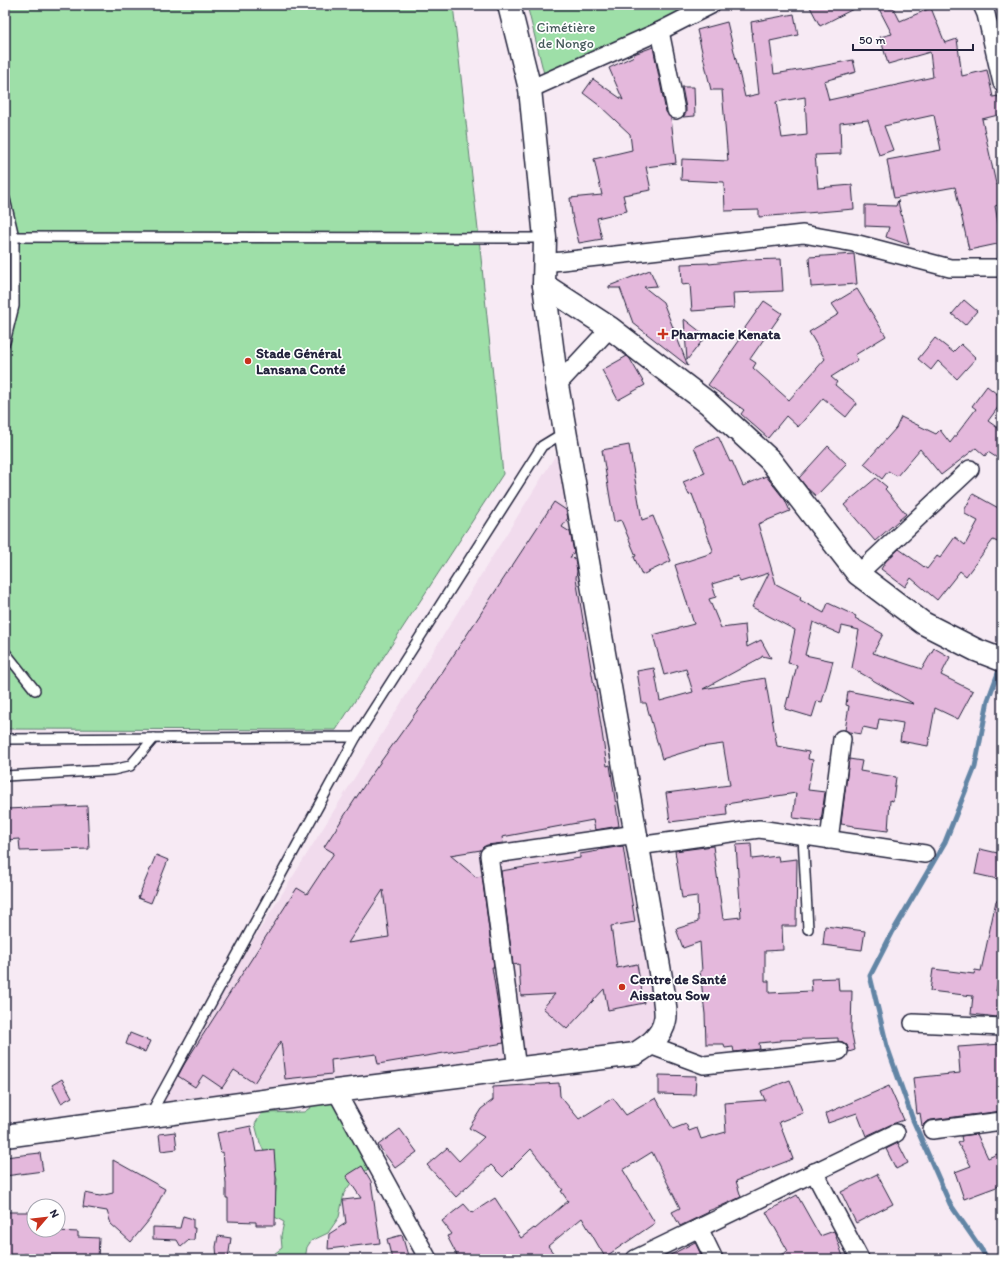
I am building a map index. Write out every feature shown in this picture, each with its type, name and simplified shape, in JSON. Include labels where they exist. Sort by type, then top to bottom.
[{"type":"street","points":[[5,1136],[149,1116],[635,1054],[650,1045],[659,1035],[665,1020],[664,1001],[557,385],[544,285],[545,238],[530,89],[509,5]]},
{"type":"street","points":[[530,89],[660,31],[711,5]]},
{"type":"street","points":[[982,5],[986,14],[1002,83]]},
{"type":"street","points":[[660,31],[676,110]]},
{"type":"street","points":[[544,263],[803,234],[854,243],[950,268],[1002,268]]},
{"type":"street","points":[[544,285],[610,328],[708,402],[770,460],[858,574],[923,623],[976,650],[1002,660]]},
{"type":"street","points":[[557,385],[610,328]]},
{"type":"street","points":[[858,574],[970,469]]},
{"type":"street","points":[[829,840],[842,739]]},
{"type":"street","points":[[518,1069],[489,855],[758,829],[925,854]]},
{"type":"street","points":[[913,1023],[1002,1027]]},
{"type":"street","points":[[650,1045],[704,1065],[839,1051]]},
{"type":"street","points":[[336,1092],[428,1259]]},
{"type":"street","points":[[932,1130],[1002,1121]]},
{"type":"street","points":[[635,1259],[896,1133]]},
{"type":"street","points":[[814,1172],[860,1259]]},
{"type":"street","points":[[699,1228],[714,1259]]},
{"type":"lane","points":[[5,199],[14,237],[14,306],[5,342]]},
{"type":"lane","points":[[14,237],[545,238]]},
{"type":"lane","points":[[149,1116],[356,737],[542,446],[565,432]]},
{"type":"lane","points":[[5,652],[35,690]]},
{"type":"lane","points":[[5,739],[356,737]]},
{"type":"lane","points":[[5,776],[119,769],[130,766],[154,738]]},
{"type":"lane","points":[[804,836],[808,929]]},
{"type":"shaded area","points":[[557,453],[565,456],[656,1013],[648,1035],[625,1044],[151,1104]]},
{"type":"green space","name":"Stade Général Lansana Conté","points":[[5,5],[453,5],[503,474],[336,730],[5,729]]},
{"type":"green space","name":"Cimétière de Nongo","points":[[527,5],[700,5],[545,78]]},
{"type":"green space","points":[[320,1101],[347,1106],[376,1165],[356,1176],[344,1193],[339,1217],[328,1233],[311,1241],[307,1247],[305,1259],[267,1259],[282,1248],[281,1236],[284,1222],[273,1216],[277,1179],[260,1143],[255,1124],[262,1113],[304,1112]]},
{"type":"building","points":[[809,5],[861,5],[820,26]]},
{"type":"building","points":[[877,5],[892,5],[900,21],[931,8],[945,43],[957,39],[962,76],[987,70],[993,97],[998,96],[1002,114],[982,119],[996,184],[1002,183],[1002,204],[995,206],[1002,243],[969,250],[955,187],[894,198],[887,160],[941,150],[934,115],[884,126],[893,150],[879,155],[868,120],[840,123],[841,154],[815,155],[818,188],[852,185],[854,209],[759,217],[759,210],[725,211],[724,182],[681,180],[682,159],[728,161],[722,90],[711,90],[697,30],[727,22],[745,97],[759,94],[751,22],[794,14],[798,35],[770,41],[774,74],[853,60],[856,72],[824,81],[829,100],[933,77],[930,52],[888,64],[880,37],[892,34]],"holes":[[[805,97],[807,135],[782,138],[776,102]]]},
{"type":"building","points":[[653,47],[666,112],[671,118],[676,163],[646,167],[651,190],[623,195],[627,211],[597,218],[602,239],[579,243],[572,215],[570,198],[602,195],[594,159],[632,150],[630,134],[600,106],[583,93],[593,79],[623,100],[609,68],[634,56],[634,54]]},
{"type":"building","points":[[682,87],[694,87],[695,116],[683,117],[686,113],[686,108]]},
{"type":"building","points":[[898,200],[909,245],[886,237],[889,227],[865,226],[865,205],[896,206]]},
{"type":"building","points":[[854,254],[857,284],[811,287],[809,257]]},
{"type":"building","points":[[781,259],[783,291],[733,293],[734,308],[692,311],[690,284],[682,285],[681,264],[709,264],[747,260]]},
{"type":"building","points":[[650,270],[657,286],[644,287],[663,302],[688,366],[633,323],[620,288],[609,288],[609,286]]},
{"type":"building","points":[[857,289],[886,336],[855,355],[858,360],[831,377],[837,382],[835,385],[857,403],[846,417],[823,398],[798,427],[786,416],[768,438],[741,414],[744,410],[708,385],[739,341],[737,339],[764,301],[782,313],[750,359],[756,363],[753,368],[789,400],[825,359],[809,332],[839,314],[832,304]]},
{"type":"building","points":[[964,300],[977,311],[965,325],[952,314]]},
{"type":"building","points":[[684,319],[706,336],[687,360]]},
{"type":"building","points":[[935,338],[953,352],[961,344],[976,358],[957,379],[938,361],[931,370],[918,359]]},
{"type":"building","points":[[627,356],[645,385],[618,400],[602,370]]},
{"type":"building","points":[[987,386],[1002,398],[1002,402],[988,421],[1002,431],[1002,461],[988,452],[985,456],[976,448],[941,475],[920,449],[897,476],[888,471],[882,479],[864,464],[896,428],[901,417],[936,434],[940,430],[950,443],[976,409],[972,406]]},
{"type":"building","points":[[718,436],[730,462],[732,461],[743,486],[766,476],[785,500],[790,511],[758,524],[776,584],[801,597],[800,600],[824,613],[828,603],[856,616],[855,618],[883,634],[873,653],[922,669],[934,648],[950,657],[941,675],[973,691],[958,719],[935,708],[928,746],[900,741],[903,723],[879,719],[877,730],[863,727],[861,734],[849,732],[845,730],[849,706],[846,705],[848,691],[914,704],[852,668],[859,630],[842,626],[840,634],[813,622],[805,655],[833,661],[822,702],[817,701],[812,717],[785,709],[797,665],[788,663],[795,630],[752,607],[769,573],[740,582],[738,576],[712,584],[716,597],[709,599],[721,628],[745,625],[747,647],[761,640],[771,658],[762,656],[703,689],[765,678],[777,746],[809,752],[808,759],[813,760],[808,790],[825,792],[821,821],[793,818],[796,793],[726,804],[727,815],[670,822],[666,793],[730,785],[723,744],[701,747],[662,759],[646,703],[642,703],[637,671],[654,668],[660,701],[693,692],[686,669],[664,675],[653,635],[694,624],[675,565],[712,553],[713,550],[692,494],[689,495],[683,482],[705,473],[694,447]]},
{"type":"building","points":[[629,445],[642,520],[653,516],[671,561],[642,575],[621,520],[614,522],[602,450]]},
{"type":"building","points":[[828,446],[847,464],[816,496],[799,478]]},
{"type":"building","points":[[876,478],[887,487],[885,489],[906,514],[875,541],[844,505]]},
{"type":"building","points":[[973,494],[1002,510],[1002,544],[993,540],[966,576],[960,571],[937,600],[911,578],[905,587],[881,569],[886,561],[899,549],[927,569],[937,556],[940,558],[955,537],[965,545],[978,521],[965,514],[965,509]]},
{"type":"building","points":[[554,502],[566,510],[568,518],[562,527],[570,532],[574,552],[570,558],[575,559],[577,571],[576,578],[607,766],[610,765],[619,826],[595,830],[593,820],[502,837],[503,843],[487,845],[481,850],[450,855],[476,877],[482,876],[494,967],[492,967],[504,1043],[378,1064],[376,1054],[331,1060],[332,1074],[285,1079],[281,1041],[254,1083],[234,1070],[222,1088],[203,1075],[195,1087],[178,1076],[185,1063],[297,888],[307,894],[334,853],[324,847],[369,778],[426,697]],"holes":[[[383,890],[389,937],[348,943]]]},
{"type":"building","points":[[849,759],[862,761],[860,771],[896,777],[893,801],[890,800],[888,831],[841,824]]},
{"type":"building","points":[[87,806],[89,849],[20,851],[19,839],[5,840],[5,809]]},
{"type":"building","points":[[751,844],[752,859],[778,856],[779,861],[797,859],[796,926],[782,926],[783,950],[765,951],[765,981],[769,981],[769,993],[812,991],[811,979],[838,978],[839,991],[852,991],[851,1029],[855,1050],[849,1052],[847,1045],[838,1041],[838,1038],[780,1040],[759,1043],[760,1049],[734,1052],[733,1047],[725,1048],[724,1044],[706,1044],[705,1014],[700,971],[702,971],[700,942],[683,948],[676,929],[698,922],[697,896],[682,898],[675,851],[713,846],[723,919],[741,917],[736,845]]},
{"type":"building","points":[[623,846],[635,922],[611,926],[617,968],[637,964],[644,1003],[608,1010],[604,989],[567,1029],[543,1008],[555,994],[521,996],[519,964],[513,965],[501,871],[580,858],[580,854]]},
{"type":"building","points":[[980,849],[1002,854],[1002,880],[975,874]]},
{"type":"building","points":[[156,855],[168,860],[151,903],[138,898]]},
{"type":"building","points":[[996,901],[1002,902],[1002,963],[996,991],[1000,991],[997,1017],[971,1014],[973,996],[930,991],[933,969],[974,974],[975,970],[981,971]]},
{"type":"building","points":[[825,926],[865,931],[862,950],[823,945]]},
{"type":"building","points":[[130,1033],[150,1041],[145,1052],[126,1044]]},
{"type":"building","points":[[1002,1044],[1002,1111],[931,1120],[922,1126],[920,1113],[917,1114],[913,1078],[960,1073],[958,1047]]},
{"type":"building","points":[[659,1075],[696,1076],[695,1095],[659,1094]]},
{"type":"building","points":[[62,1079],[72,1097],[61,1103],[52,1085]]},
{"type":"building","points":[[790,1080],[803,1113],[779,1122],[793,1159],[736,1181],[741,1197],[708,1211],[709,1212],[680,1226],[672,1212],[680,1208],[652,1152],[623,1170],[655,1223],[605,1257],[582,1218],[548,1246],[554,1254],[547,1259],[459,1259],[447,1236],[452,1234],[442,1221],[464,1204],[472,1213],[495,1198],[521,1238],[534,1228],[535,1229],[568,1201],[561,1191],[563,1190],[531,1149],[503,1177],[491,1165],[456,1197],[427,1165],[447,1148],[459,1161],[484,1137],[469,1128],[481,1109],[493,1100],[493,1087],[559,1083],[560,1096],[579,1119],[613,1098],[626,1115],[656,1098],[673,1129],[686,1124],[689,1131],[697,1128],[701,1139],[726,1132],[724,1103],[765,1100],[761,1091]]},
{"type":"building","points":[[889,1086],[904,1120],[866,1136],[857,1113],[828,1123],[825,1114]]},
{"type":"building","points":[[251,1126],[256,1152],[274,1150],[276,1178],[275,1225],[256,1225],[256,1222],[228,1221],[228,1198],[226,1198],[223,1152],[221,1153],[217,1133]]},
{"type":"building","points":[[400,1129],[417,1152],[395,1168],[378,1145]]},
{"type":"building","points":[[175,1132],[177,1149],[161,1151],[159,1134]]},
{"type":"building","points":[[977,1134],[988,1158],[1002,1152],[1002,1185],[964,1199],[955,1172],[971,1166],[958,1143],[962,1141],[961,1136]]},
{"type":"building","points":[[898,1143],[908,1163],[896,1169],[886,1149]]},
{"type":"building","points":[[40,1153],[43,1171],[5,1176],[5,1157]]},
{"type":"building","points":[[113,1160],[165,1189],[150,1219],[131,1242],[111,1224],[107,1211],[83,1207],[85,1193],[100,1196],[113,1193]]},
{"type":"building","points":[[362,1166],[371,1181],[380,1243],[328,1249],[329,1234],[346,1223],[343,1200],[361,1198],[346,1176]]},
{"type":"building","points":[[877,1174],[893,1204],[856,1223],[841,1192]]},
{"type":"building","points":[[797,1195],[820,1236],[834,1231],[844,1259],[772,1259],[788,1251],[766,1212]]},
{"type":"building","points":[[5,1212],[26,1212],[26,1238],[66,1238],[66,1231],[78,1232],[78,1237],[99,1238],[98,1259],[58,1259],[58,1256],[24,1254],[24,1259],[5,1259]]},
{"type":"building","points":[[183,1216],[193,1219],[193,1228],[195,1228],[194,1240],[189,1240],[181,1247],[177,1240],[153,1239],[153,1227],[180,1228]]},
{"type":"building","points":[[402,1235],[409,1259],[392,1259],[387,1239]]},
{"type":"building","points":[[218,1236],[231,1238],[228,1259],[217,1259],[216,1247]]},
{"type":"building","points":[[695,1242],[703,1259],[663,1259]]},
{"type":"waterway","points":[[988,1259],[950,1204],[913,1120],[887,1046],[870,976],[892,933],[945,842],[975,767],[988,700],[1001,665]]},
{"type":"place","name":"Pharmacie Kenata","points":[[663,334]]},
{"type":"place","name":"Stade Général Lansana Conté","points":[[248,361]]},
{"type":"place","name":"Centre de Santé Aissatou Sow","points":[[622,987]]}]
